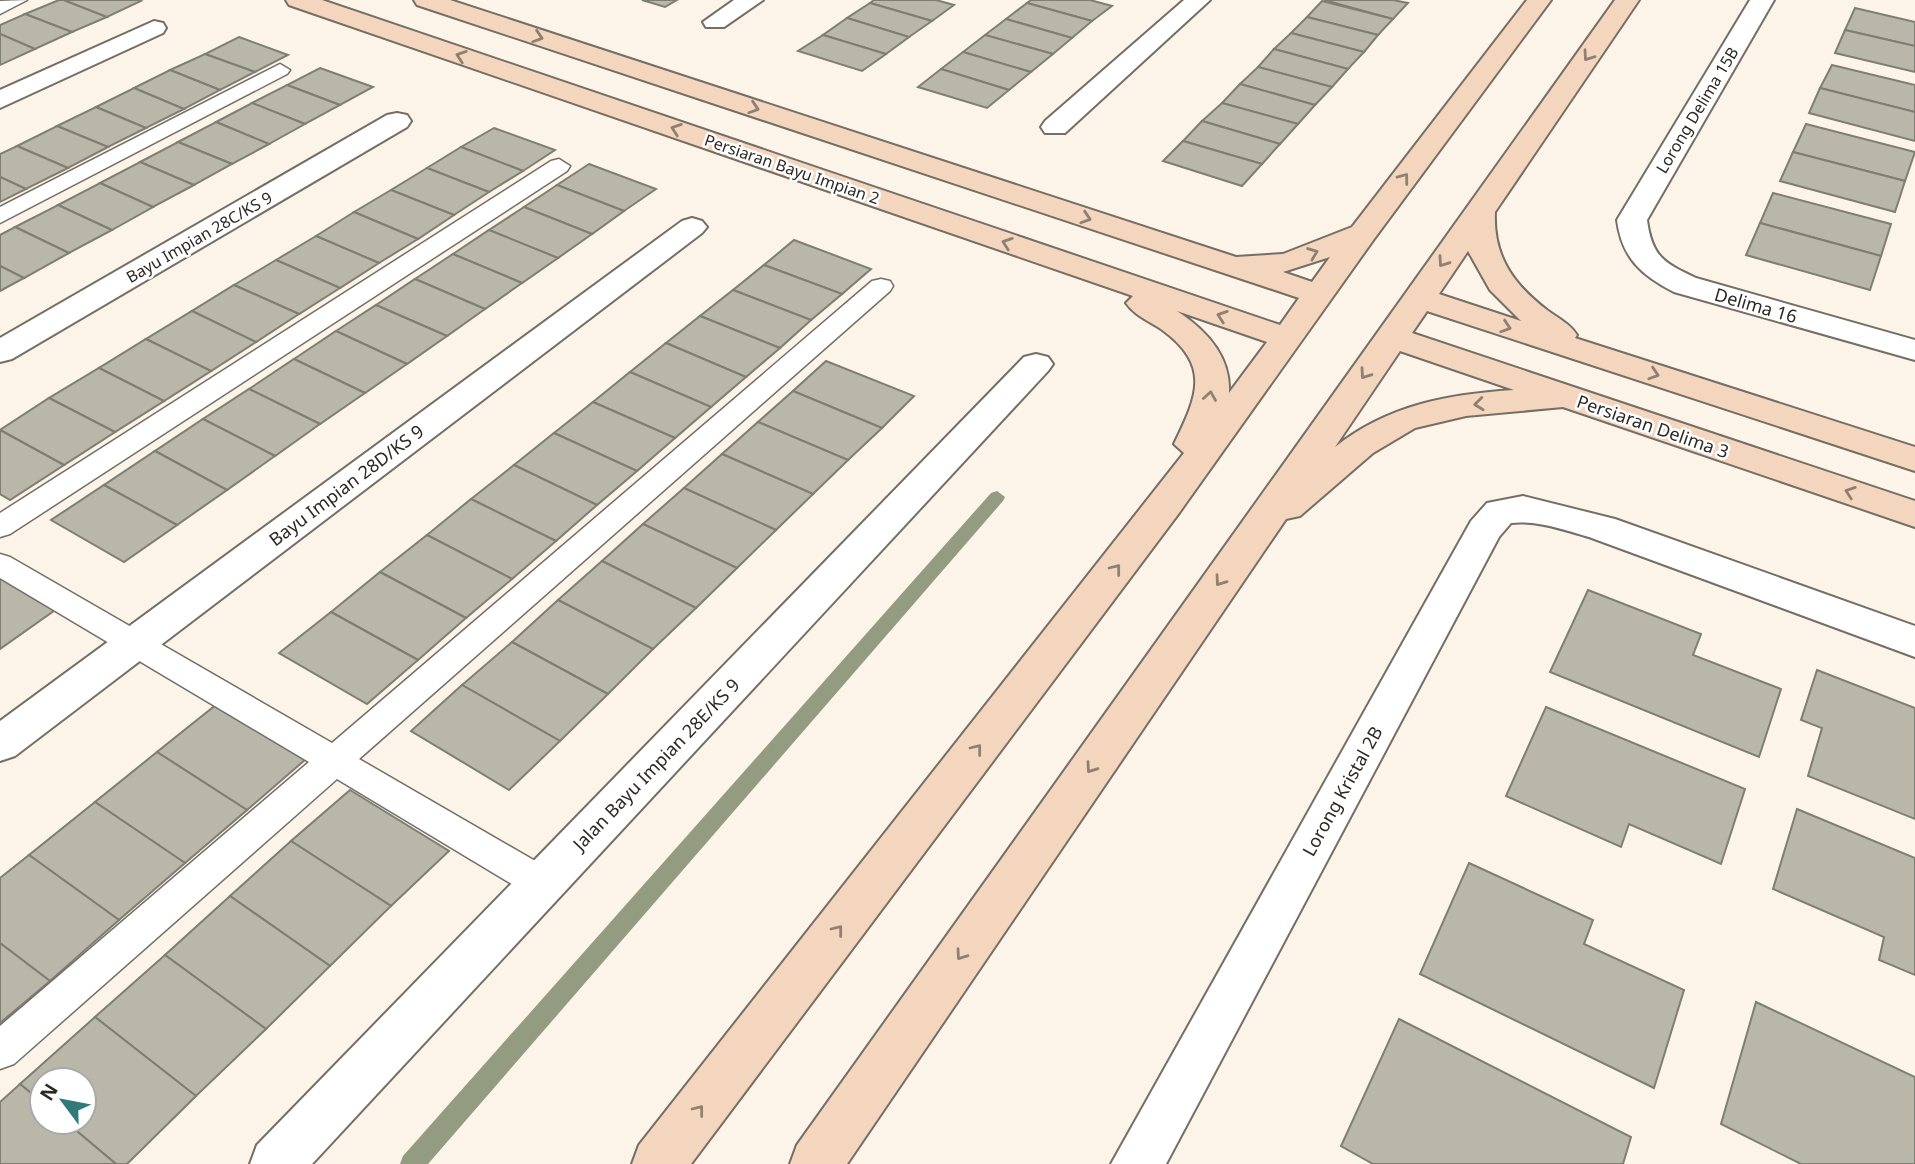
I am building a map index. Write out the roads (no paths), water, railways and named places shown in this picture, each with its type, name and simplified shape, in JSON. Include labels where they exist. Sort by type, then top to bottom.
[{"type":"street","name":"Persiaran Bayu Impian 2","points":[[298,0],[1287,338]]},
{"type":"street","points":[[426,0],[1318,294]]},
{"type":"street","points":[[715,22],[751,0]]},
{"type":"street","points":[[1055,127],[1198,0]]},
{"type":"street","points":[[658,1164],[1166,504],[1363,233],[1539,0]]},
{"type":"street","points":[[816,1164],[1627,0]]},
{"type":"street","name":"Lorong Delima 15B","points":[[1632,220],[1762,0]]},
{"type":"street","points":[[0,100],[155,28]]},
{"type":"street","name":"Bayu Impian 28C/KS 9","points":[[0,352],[397,121]]},
{"type":"street","points":[[1480,209],[1480,242],[1503,285],[1536,316],[1589,353]]},
{"type":"street","name":"Delima 16","points":[[1632,220],[1634,241],[1642,258],[1658,272],[1685,285],[1915,350]]},
{"type":"street","name":"Bayu Impian 28D/KS 9","points":[[0,744],[692,227]]},
{"type":"street","points":[[1222,263],[1287,263],[1363,233]]},
{"type":"street","points":[[1091,271],[1178,326],[1202,346],[1212,369],[1212,399],[1166,504]]},
{"type":"street","points":[[1418,298],[1915,459]]},
{"type":"street","name":"Persiaran Delima 3","points":[[1391,337],[1915,514]]},
{"type":"street","name":"Jalan Bayu Impian 28E/KS 9","points":[[276,1164],[1036,364]]},
{"type":"street","points":[[1251,537],[1381,430],[1413,415],[1456,407],[1572,398]]},
{"type":"street","name":"Lorong Kristal 2B","points":[[1137,1164],[1484,530],[1500,512],[1523,509],[1602,528],[1915,642]]},
{"type":"lane","points":[[0,8],[18,0]]},
{"type":"lane","points":[[0,216],[280,70]]},
{"type":"lane","points":[[0,527],[559,166]]},
{"type":"lane","points":[[0,1051],[881,286]]},
{"type":"lane","points":[[0,564],[133,645],[543,884]]},
{"type":"waterway","points":[[412,1164],[997,497]]}]
